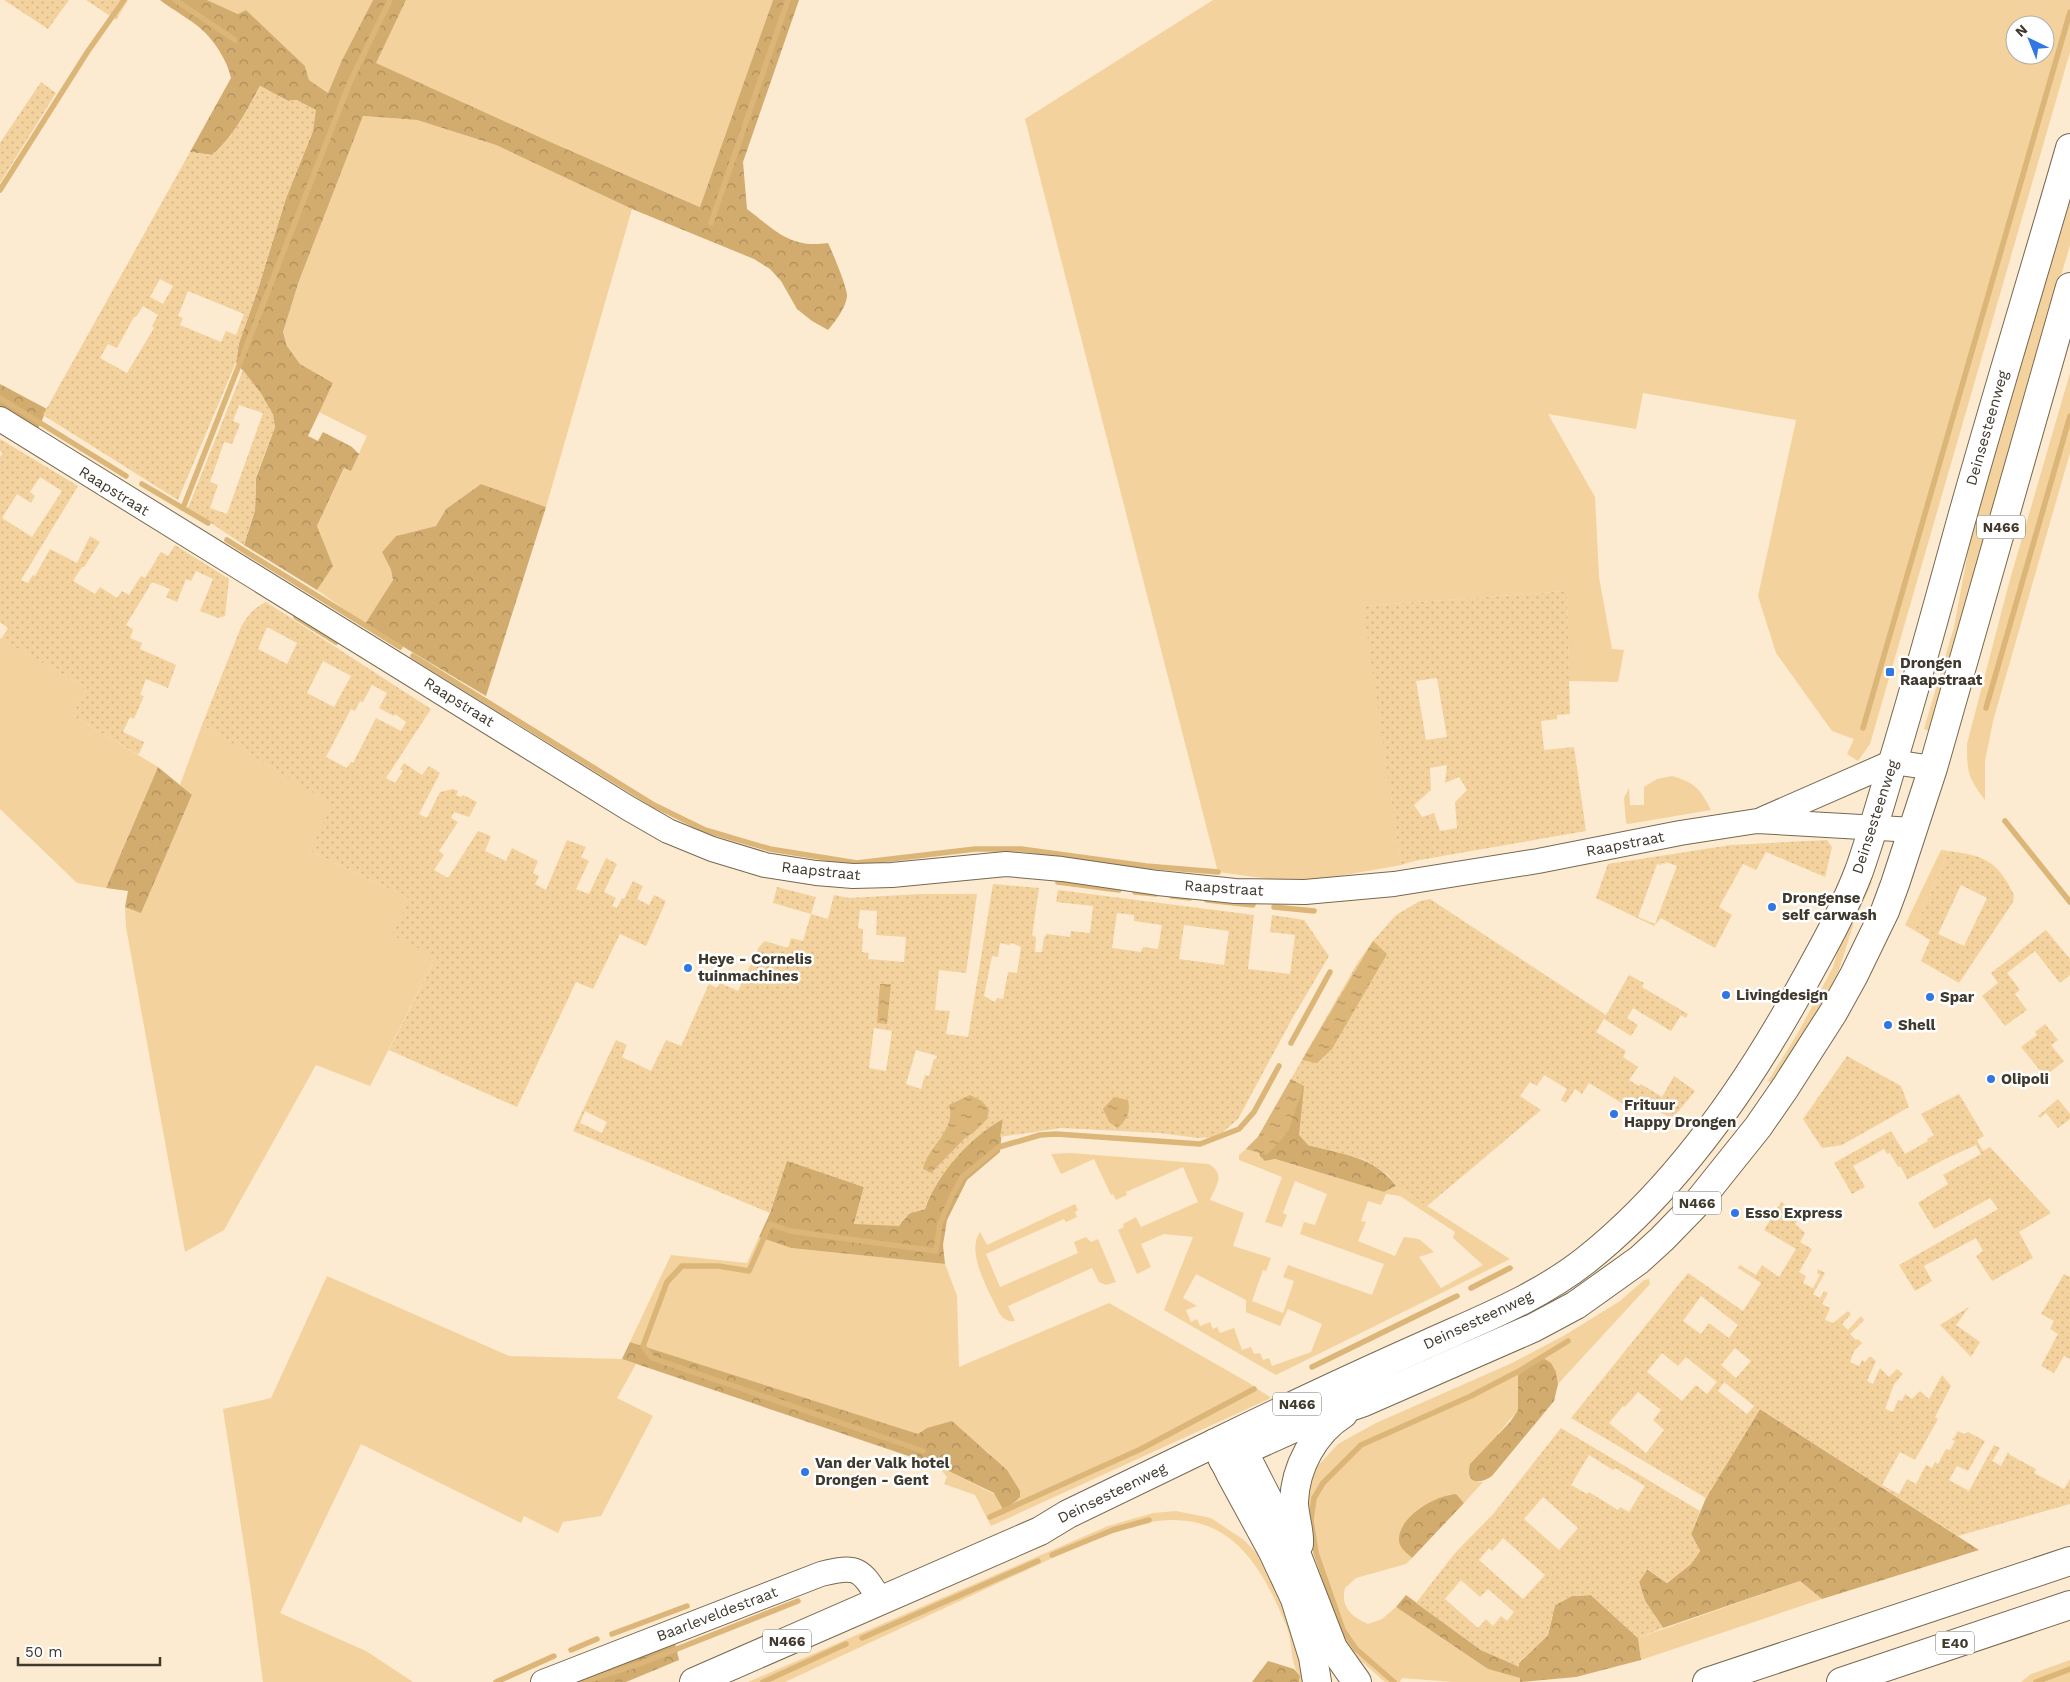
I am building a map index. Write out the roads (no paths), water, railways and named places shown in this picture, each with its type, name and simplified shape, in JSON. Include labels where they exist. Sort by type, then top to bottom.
[{"type":"main road","name":"Deinsesteenweg","points":[[1229,1447],[1359,1375],[1502,1312],[1582,1263],[1637,1215],[1687,1160],[1743,1084],[1768,1046],[1795,1000],[1841,912],[1859,870],[1874,826],[1906,722],[2004,368],[2070,148]]},
{"type":"main road","name":"Deinsesteenweg","points":[[694,1682],[1040,1531],[1068,1514],[1229,1447],[1364,1402],[1533,1328],[1576,1305],[1611,1281],[1662,1239],[1698,1202],[1758,1127],[1785,1088],[1833,1013],[1885,911],[1914,830],[2070,287]]},
{"type":"main road","points":[[1637,1215],[1662,1239]]},
{"type":"main road","points":[[1298,1558],[1299,1541],[1294,1501],[1296,1485],[1303,1461],[1324,1430],[1336,1419],[1364,1402]]},
{"type":"main road","points":[[1229,1447],[1298,1558],[1333,1648],[1357,1682]]},
{"type":"main road","points":[[1229,1447],[1295,1599],[1308,1639],[1317,1682]]},
{"type":"main road","points":[[1707,1682],[2070,1561]]},
{"type":"main road","name":"E40","points":[[1841,1682],[2070,1605]]},
{"type":"street","name":"Raapstraat","points":[[0,419],[628,808],[668,831],[712,850],[765,865],[853,876],[892,875],[1006,864],[1062,869],[1158,883],[1235,891],[1305,892],[1413,881],[1757,821],[1874,826],[1914,830]]},
{"type":"street","points":[[1893,762],[1932,768]]},
{"type":"street","name":"Raapstraat","points":[[1757,821],[1893,762]]},
{"type":"street","name":"Baarleveldestraat","points":[[542,1682],[820,1574],[844,1569],[857,1570],[869,1581],[880,1600]]},
{"type":"water","points":[[1373,941],[1387,954],[1332,1049],[1317,1063],[1302,1060]]},
{"type":"water","points":[[880,984],[891,984],[887,1024],[877,1023]]},
{"type":"water","points":[[1291,1079],[1304,1086],[1288,1132],[1267,1155],[1246,1149],[1258,1137]]},
{"type":"water","points":[[970,1095],[982,1101],[989,1110],[987,1119],[966,1137],[931,1173],[923,1169],[949,1122],[949,1105]]},
{"type":"water","points":[[1114,1097],[1128,1100],[1129,1105],[1127,1116],[1118,1128],[1109,1122],[1103,1109]]},
{"type":"waterway","points":[[0,190],[88,51],[124,0]]},
{"type":"waterway","points":[[175,0],[235,40]]},
{"type":"waterway","points":[[183,508],[350,82],[390,0]]},
{"type":"waterway","points":[[711,223],[788,0]]},
{"type":"waterway","points":[[1863,728],[2070,12]]},
{"type":"waterway","points":[[0,398],[126,476]]},
{"type":"waterway","points":[[1986,708],[2070,416]]},
{"type":"waterway","points":[[142,484],[208,523]]},
{"type":"waterway","points":[[227,540],[400,647]]},
{"type":"waterway","points":[[296,617],[336,642]]},
{"type":"waterway","points":[[413,656],[654,805],[705,830],[770,849],[857,863],[975,849],[1021,849],[1146,866],[1218,872]]},
{"type":"waterway","points":[[2005,821],[2070,902]]},
{"type":"waterway","points":[[1058,882],[1119,890]]},
{"type":"waterway","points":[[1135,892],[1156,894]]},
{"type":"waterway","points":[[1172,896],[1190,898]]},
{"type":"waterway","points":[[1207,900],[1253,905]]},
{"type":"waterway","points":[[1274,907],[1314,911]]},
{"type":"waterway","points":[[1291,1043],[1330,972]]},
{"type":"waterway","points":[[923,1451],[652,1358],[643,1346],[667,1282],[682,1266],[718,1266],[749,1271],[770,1224],[790,1231],[936,1251],[940,1224],[962,1177],[999,1147],[1040,1135],[1056,1134],[1200,1144],[1239,1129],[1254,1112],[1279,1066]]},
{"type":"waterway","points":[[1471,1288],[1510,1268]]},
{"type":"waterway","points":[[1312,1367],[1457,1296]]},
{"type":"waterway","points":[[1394,1682],[1356,1649],[1343,1630],[1316,1553],[1311,1520],[1314,1498],[1323,1483],[1361,1445],[1471,1396],[1519,1371],[1568,1341]]},
{"type":"waterway","points":[[990,1517],[1141,1449],[1254,1389]]},
{"type":"waterway","points":[[1052,1555],[1113,1530],[1149,1520]]},
{"type":"waterway","points":[[862,1638],[1038,1561]]},
{"type":"waterway","points":[[583,1682],[639,1664],[798,1601]]},
{"type":"waterway","points":[[612,1634],[687,1606]]},
{"type":"waterway","points":[[571,1650],[597,1639]]},
{"type":"waterway","points":[[763,1682],[846,1644]]},
{"type":"waterway","points":[[496,1682],[554,1656]]},
{"type":"waterway","points":[[2036,1682],[2070,1669]]},
{"type":"place","name":"Drongen Raapstraat","points":[[1890,672]]},
{"type":"place","name":"Drongense self carwash","points":[[1772,907]]},
{"type":"place","name":"Heye - Cornelis tuinmachines","points":[[688,968]]},
{"type":"place","name":"Livingdesign","points":[[1726,995]]},
{"type":"place","name":"Spar","points":[[1930,997]]},
{"type":"place","name":"Shell","points":[[1888,1025]]},
{"type":"place","name":"Olipoli","points":[[1991,1079]]},
{"type":"place","name":"Frituur Happy Drongen","points":[[1614,1114]]},
{"type":"place","name":"Esso Express","points":[[1735,1213]]},
{"type":"place","name":"Van der Valk hotel Drongen - Gent","points":[[805,1472]]}]
